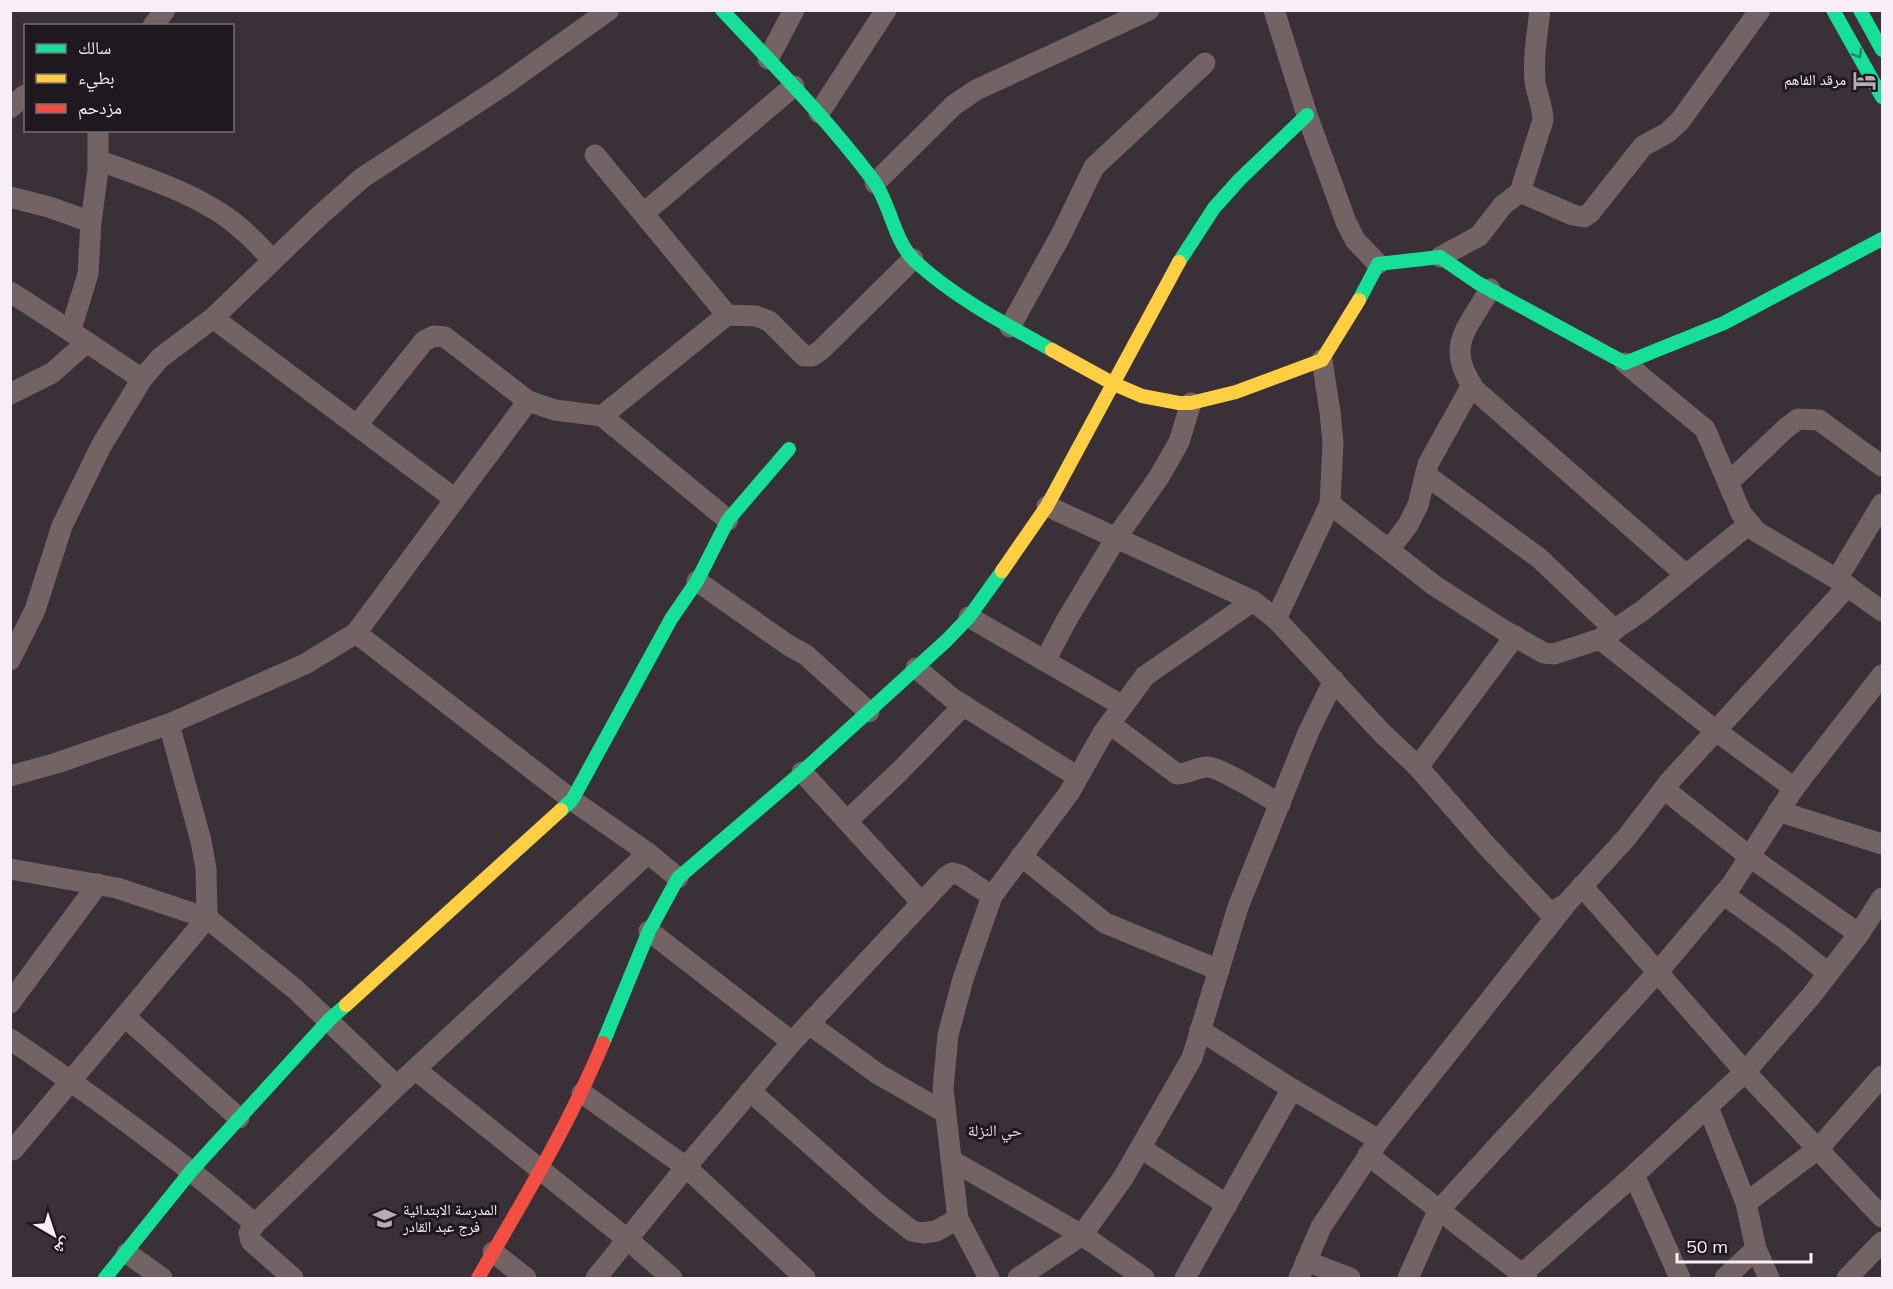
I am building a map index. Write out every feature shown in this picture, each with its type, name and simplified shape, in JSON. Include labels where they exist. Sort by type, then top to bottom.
[{"type":"street","points":[[154,24],[165,10]]},
{"type":"street","points":[[10,660],[35,610],[62,526],[101,446],[142,380],[160,358],[213,318],[272,260],[363,178],[504,85],[609,10]]},
{"type":"street","points":[[722,10],[819,113],[875,183],[902,242],[913,259],[951,290],[1010,327],[1114,384],[1142,396],[1191,403],[1236,392],[1322,360],[1365,291],[1378,264]]},
{"type":"street","points":[[768,58],[794,10]]},
{"type":"street","points":[[819,113],[886,10]]},
{"type":"street","points":[[1274,10],[1307,115],[1349,228],[1355,240],[1378,264]]},
{"type":"street","points":[[1378,264],[1440,257],[1479,236],[1503,205],[1520,192],[1543,120],[1543,108],[1536,86],[1534,62],[1540,10]]},
{"type":"street","points":[[1520,192],[1573,215],[1584,217],[1590,213],[1643,146],[1667,133],[1680,121],[1760,10]]},
{"type":"street","points":[[1833,10],[1882,97]]},
{"type":"street","points":[[1860,10],[1882,50]]},
{"type":"street","points":[[875,183],[954,105],[976,90],[1138,13]]},
{"type":"street","points":[[1010,327],[1062,233],[1095,167],[1205,63]]},
{"type":"street","points":[[644,213],[794,86]]},
{"type":"street","points":[[10,108],[24,96]]},
{"type":"street","points":[[478,1278],[541,1171],[582,1093],[649,931],[678,878],[802,772],[969,617],[1047,507],[1171,275],[1214,208],[1240,178],[1307,115]]},
{"type":"street","points":[[10,393],[52,373],[63,365],[78,336],[87,274],[98,160],[98,132]]},
{"type":"street","points":[[595,155],[727,315]]},
{"type":"street","points":[[98,160],[198,199],[232,221],[272,260]]},
{"type":"street","points":[[10,197],[49,207],[91,222]]},
{"type":"street","points":[[1625,363],[1724,323],[1882,239]]},
{"type":"street","points":[[1440,257],[1490,289],[1625,363],[1705,429],[1742,513],[1757,532],[1842,582],[1882,611]]},
{"type":"street","points":[[602,416],[727,315],[756,316],[769,321],[804,356],[812,356],[821,350],[913,259]]},
{"type":"street","points":[[1490,289],[1459,344],[1461,364],[1472,386],[1686,575]]},
{"type":"street","points":[[10,292],[142,380]]},
{"type":"street","points":[[213,318],[455,499]]},
{"type":"street","points":[[357,425],[424,341],[434,336],[445,337],[528,401],[555,410],[602,416],[728,520]]},
{"type":"street","points":[[1276,619],[1330,504],[1333,443],[1322,360]]},
{"type":"street","points":[[1389,550],[1408,525],[1418,505],[1428,464],[1472,386]]},
{"type":"street","points":[[10,776],[57,763],[169,724],[305,664],[356,633],[528,401]]},
{"type":"street","points":[[1045,661],[1066,621],[1116,538],[1159,477],[1179,442],[1191,403]]},
{"type":"street","points":[[1728,483],[1798,419],[1819,420],[1882,466]]},
{"type":"street","points":[[105,1278],[192,1170],[329,1020],[572,800],[671,619],[697,581],[728,520],[789,449]]},
{"type":"street","points":[[1426,475],[1539,558],[1608,635],[1716,731],[1794,788]]},
{"type":"street","points":[[1330,504],[1435,586],[1544,653],[1554,654],[1608,635],[1642,611],[1749,524]]},
{"type":"street","points":[[1350,1278],[1303,1270],[1321,1227],[1373,1148],[1566,904],[1627,837],[1664,789],[1842,582],[1882,504]]},
{"type":"street","points":[[1047,507],[1253,601],[1276,619],[1382,733],[1418,767],[1486,845],[1550,913],[1566,904]]},
{"type":"street","points":[[697,581],[788,645],[806,655],[869,711]]},
{"type":"street","points":[[989,1278],[958,1219],[943,1089],[948,1035],[963,979],[992,896],[1069,793],[1110,724],[1145,676],[1253,601]]},
{"type":"street","points":[[969,617],[1123,706]]},
{"type":"street","points":[[356,633],[572,800],[678,878]]},
{"type":"street","points":[[1418,767],[1515,636]]},
{"type":"street","points":[[916,668],[964,705],[1078,777]]},
{"type":"street","points":[[1408,1278],[1438,1211],[1657,973],[1723,894],[1750,857],[1794,788],[1882,675]]},
{"type":"street","points":[[1018,1278],[1082,1236],[1123,1178],[1192,1058],[1238,907],[1308,733],[1334,680]]},
{"type":"street","points":[[847,821],[900,771],[964,705]]},
{"type":"street","points":[[13,1150],[207,918],[206,869],[201,841],[169,724]]},
{"type":"street","points":[[1110,724],[1177,774],[1184,774],[1207,766],[1219,770],[1280,804]]},
{"type":"street","points":[[802,772],[922,903]]},
{"type":"street","points":[[1664,789],[1750,857],[1859,934]]},
{"type":"street","points":[[1778,811],[1882,844]]},
{"type":"street","points":[[293,1278],[250,1241],[249,1233],[255,1224],[397,1086],[648,854]]},
{"type":"street","points":[[1021,856],[1105,923],[1219,970]]},
{"type":"street","points":[[10,869],[117,888],[207,918],[296,989],[397,1086]]},
{"type":"street","points":[[596,1278],[792,1042],[946,877],[952,873],[960,875],[992,896]]},
{"type":"street","points":[[10,1003],[98,884]]},
{"type":"street","points":[[1582,886],[1745,1072],[1882,1217]]},
{"type":"street","points":[[1723,894],[1828,973]]},
{"type":"street","points":[[1200,1030],[1292,1089],[1373,1148],[1438,1211],[1524,1276],[1745,1072],[1811,996],[1859,934],[1882,898]]},
{"type":"street","points":[[649,931],[792,1042]]},
{"type":"street","points":[[125,1017],[239,1118]]},
{"type":"street","points":[[809,1024],[878,1074],[944,1112]]},
{"type":"street","points":[[10,1039],[72,1081],[192,1170],[255,1224]]},
{"type":"street","points":[[416,1070],[627,1239],[672,1278]]},
{"type":"street","points":[[1746,1203],[1819,1148],[1882,1076]]},
{"type":"street","points":[[1185,1278],[1292,1089]]},
{"type":"street","points":[[750,1091],[880,1206],[912,1231],[923,1233],[936,1231],[958,1219]]},
{"type":"street","points":[[582,1093],[686,1167],[806,1278]]},
{"type":"street","points":[[1708,1107],[1746,1203],[1756,1249],[1769,1278]]},
{"type":"street","points":[[1141,1148],[1227,1205]]},
{"type":"street","points":[[951,1160],[1082,1236],[1144,1278]]},
{"type":"street","points":[[1634,1175],[1680,1278]]},
{"type":"street","points":[[1847,1278],[1882,1242]]},
{"type":"street","points":[[1725,1278],[1756,1249]]},
{"type":"street","points":[[493,1252],[526,1278]]},
{"type":"street","points":[[127,1253],[162,1278]]},
{"type":"traffic: fast","points":[[722,10],[819,114],[873,180],[902,243],[915,261],[964,299],[1052,350]]},
{"type":"traffic: fast","points":[[1833,10],[1882,97]]},
{"type":"traffic: fast","points":[[1860,10],[1882,50]]},
{"type":"traffic: fast","points":[[1179,262],[1214,208],[1240,179],[1307,115]]},
{"type":"traffic: fast","points":[[1359,300],[1378,264],[1440,257],[1478,283],[1625,363],[1724,323],[1882,239]]},
{"type":"traffic: fast","points":[[561,810],[572,800],[671,619],[697,581],[728,520],[789,449]]},
{"type":"traffic: fast","points":[[603,1043],[649,931],[678,878],[802,772],[947,640],[969,617],[1002,571]]},
{"type":"traffic: fast","points":[[105,1278],[192,1170],[329,1020],[346,1005]]},
{"type":"traffic: slow","points":[[1002,571],[1047,506],[1179,262]]},
{"type":"traffic: slow","points":[[1052,350],[1114,384],[1142,396],[1191,403],[1236,392],[1322,360],[1359,300]]},
{"type":"traffic: slow","points":[[346,1005],[561,810]]},
{"type":"traffic: jam","points":[[478,1278],[560,1133],[603,1043]]},
{"type":"place","name":"مرقد الفاهم","points":[[1864,80]]},
{"type":"place","name":"المدرسة الابتدائية فرج عبد القادر","points":[[385,1219]]},
{"type":"district","name":"حي النزلة","points":[[995,1130]]}]
